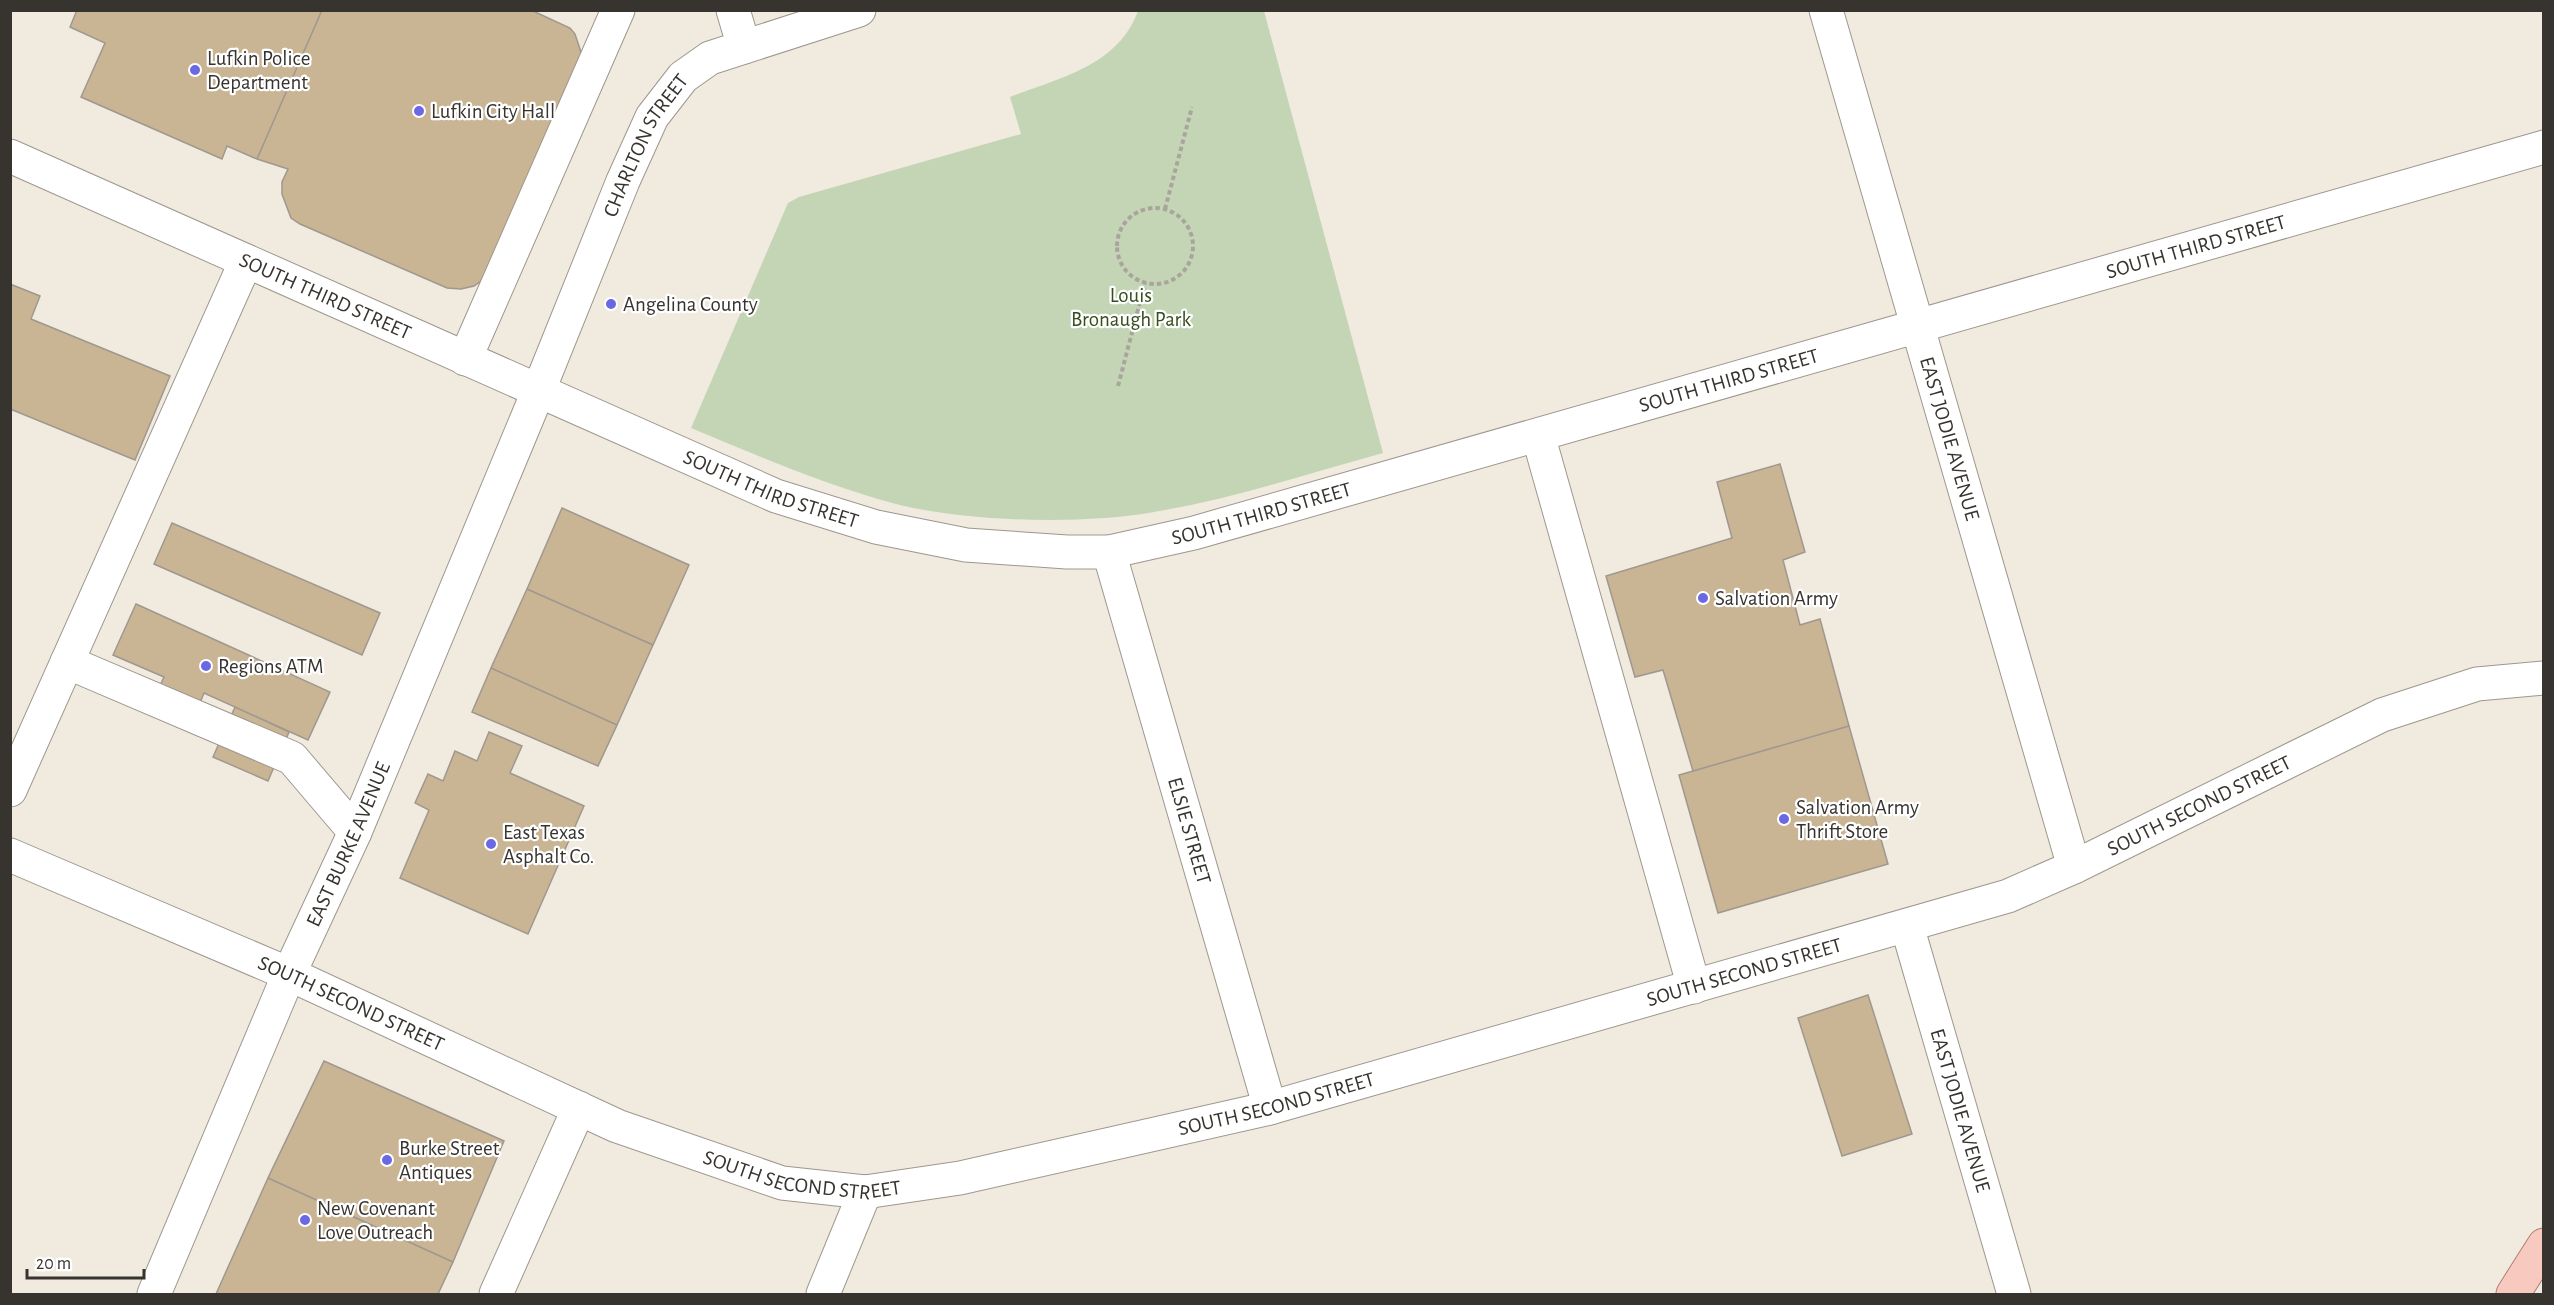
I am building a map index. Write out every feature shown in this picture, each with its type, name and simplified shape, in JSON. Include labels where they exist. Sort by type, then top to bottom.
[{"type":"main road","points":[[2512,1294],[2544,1245]]},
{"type":"street","points":[[465,359],[618,10]]},
{"type":"street","points":[[733,10],[744,46]]},
{"type":"street","name":"CHARLTON STREET","points":[[538,392],[623,180],[652,117],[683,78],[710,58],[860,10]]},
{"type":"street","name":"EAST JODIE AVENUE","points":[[1826,10],[2074,867]]},
{"type":"street","name":"SOUTH THIRD STREET","points":[[10,156],[776,496],[876,526],[966,544],[1067,552],[1109,552],[1206,529],[2544,147]]},
{"type":"street","points":[[10,790],[246,261]]},
{"type":"street","name":"EAST BURKE AVENUE","points":[[154,1294],[290,974],[355,832],[538,392]]},
{"type":"street","points":[[1538,435],[1694,987]]},
{"type":"street","name":"ELSIE STREET","points":[[1109,552],[1270,1108]]},
{"type":"street","points":[[67,662],[292,758],[355,832]]},
{"type":"street","name":"SOUTH SECOND STREET","points":[[10,855],[290,974],[617,1126],[782,1183],[865,1192],[970,1176],[1270,1108],[2008,896],[2074,867],[2382,715],[2477,684],[2544,678]]},
{"type":"street","name":"EAST JODIE AVENUE","points":[[1907,926],[2014,1294]]},
{"type":"street","points":[[496,1294],[579,1108]]},
{"type":"street","points":[[824,1294],[865,1192]]},
{"type":"path","points":[[1165,209],[1192,107]]},
{"type":"path","points":[[1152,208],[1165,209],[1185,222],[1193,244],[1192,255],[1187,266],[1170,281],[1158,284],[1145,283],[1134,278],[1125,269],[1119,256],[1118,244],[1121,231],[1139,212],[1152,208]]},
{"type":"path","points":[[1118,386],[1145,283]]},
{"type":"green space","name":"Louis Bronaugh Park","points":[[1138,11],[1264,11],[1383,453],[1183,507],[1093,519],[1025,520],[956,515],[896,504],[818,479],[691,428],[788,203],[799,197],[1021,134],[1010,97],[1067,76],[1102,57],[1129,30]]},
{"type":"building","name":"Lufkin Police Department","points":[[77,10],[322,10],[257,159],[227,146],[222,159],[81,97],[105,43],[70,27]]},
{"type":"building","name":"Lufkin City Hall","points":[[322,10],[531,10],[570,28],[575,34],[581,52],[580,62],[484,279],[474,286],[461,289],[447,288],[300,224],[291,218],[282,194],[282,182],[288,169],[257,159]]},
{"type":"building","points":[[10,284],[40,296],[31,319],[170,376],[135,460],[10,409]]},
{"type":"building","name":"Salvation Army","points":[[1780,464],[1805,552],[1783,560],[1800,625],[1820,619],[1849,726],[1693,771],[1663,670],[1635,677],[1606,576],[1732,538],[1717,482]]},
{"type":"building","points":[[562,508],[689,565],[653,645],[527,589]]},
{"type":"building","points":[[172,523],[380,613],[362,655],[154,564]]},
{"type":"building","points":[[527,589],[653,645],[617,725],[491,668]]},
{"type":"building","name":"Regions ATM","points":[[136,604],[330,692],[308,740],[204,693],[197,710],[157,692],[164,677],[113,655]]},
{"type":"building","points":[[491,668],[617,725],[598,766],[472,712]]},
{"type":"building","points":[[235,707],[289,732],[268,781],[213,757]]},
{"type":"building","name":"Salvation Army Thrift Store","points":[[1849,726],[1888,864],[1718,913],[1679,775]]},
{"type":"building","name":"East Texas Asphalt Co.","points":[[489,732],[522,746],[510,773],[584,806],[528,934],[400,878],[429,810],[415,803],[428,774],[443,781],[455,751],[477,761]]},
{"type":"building","points":[[1868,995],[1912,1134],[1842,1156],[1798,1018]]},
{"type":"building","name":"Burke Street Antiques","points":[[324,1061],[504,1141],[453,1262],[268,1178]]},
{"type":"building","name":"New Covenant Love Outreach","points":[[268,1178],[453,1262],[438,1294],[216,1294]]},
{"type":"place","name":"Lufkin Police Department","points":[[195,70]]},
{"type":"place","name":"Lufkin City Hall","points":[[419,111]]},
{"type":"place","name":"Angelina County","points":[[611,304]]},
{"type":"place","name":"Salvation Army","points":[[1703,598]]},
{"type":"place","name":"Regions ATM","points":[[206,666]]},
{"type":"place","name":"Salvation Army Thrift Store","points":[[1784,819]]},
{"type":"place","name":"East Texas Asphalt Co.","points":[[491,844]]},
{"type":"place","name":"Burke Street Antiques","points":[[387,1160]]},
{"type":"place","name":"New Covenant Love Outreach","points":[[305,1220]]}]
